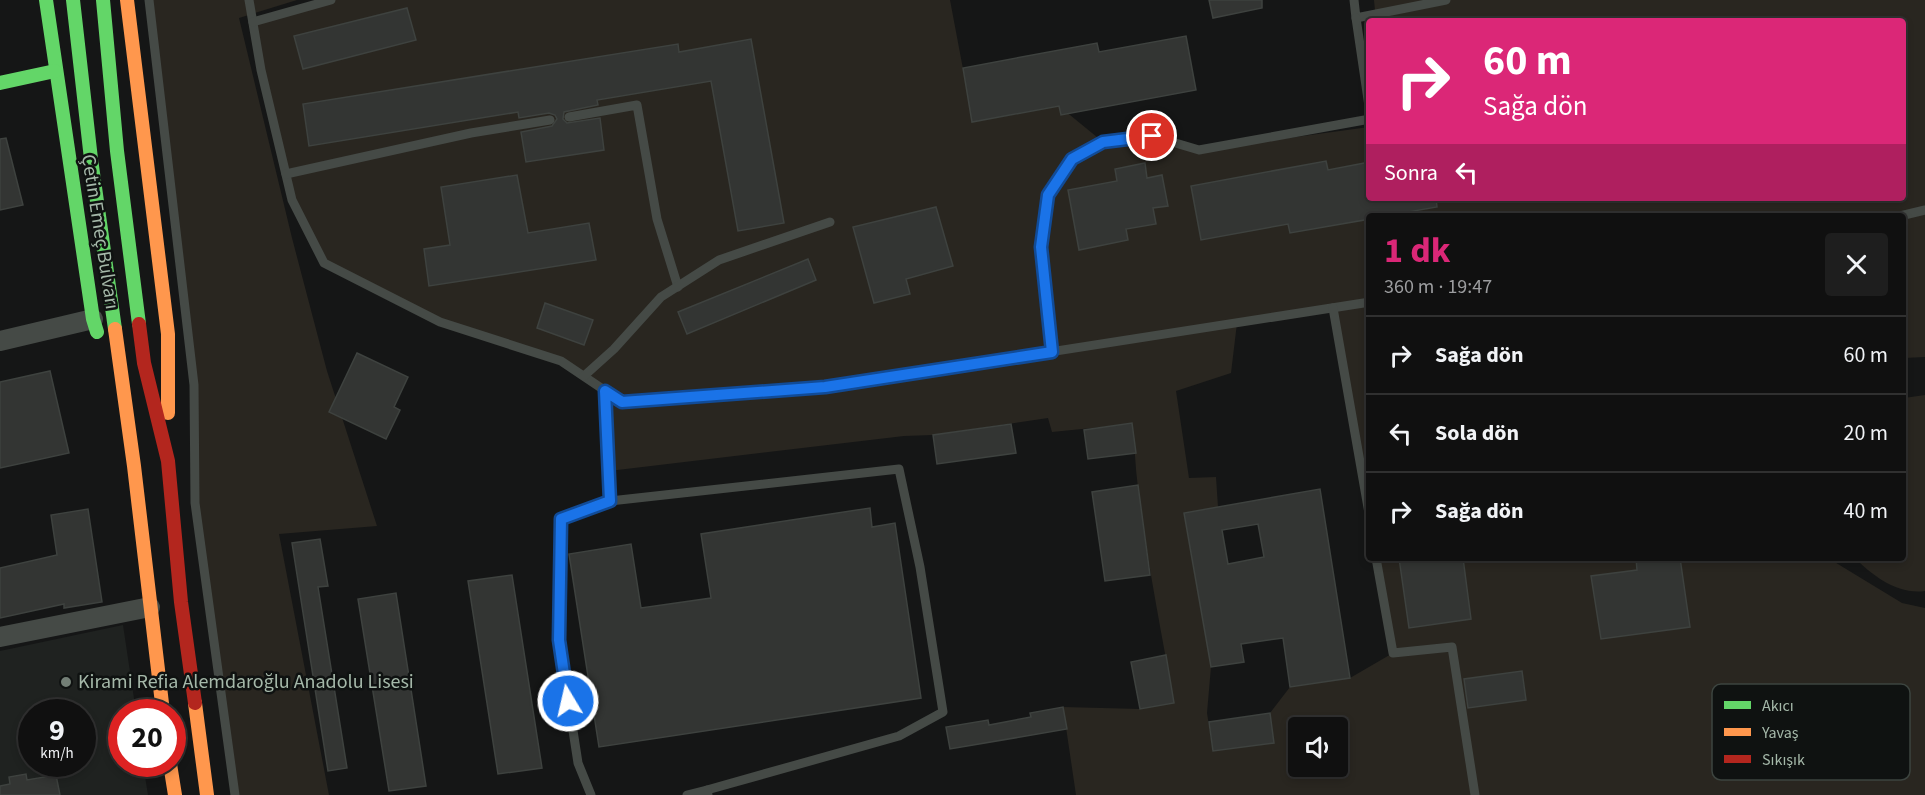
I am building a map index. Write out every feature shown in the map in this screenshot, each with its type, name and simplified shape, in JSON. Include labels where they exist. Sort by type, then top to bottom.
[{"type":"main road","name":"Çetin Emeç Bulvarı","points":[[46,0],[93,319],[99,342]]},
{"type":"main road","name":"Çetin Emeç Bulvarı","points":[[73,0],[91,159],[134,466],[161,699]]},
{"type":"main road","name":"Çetin Emeç Bulvarı","points":[[103,0],[117,151],[144,363],[168,461]]},
{"type":"main road","name":"Çetin Emeç Bulvarı","points":[[127,0],[168,334],[168,461],[181,602],[207,795]]},
{"type":"main road","points":[[0,83],[55,71]]},
{"type":"main road","name":"Çetin Emeç Bulvarı","points":[[106,364],[134,466]]},
{"type":"main road","points":[[172,777],[175,795]]},
{"type":"street","points":[[0,341],[93,319]]},
{"type":"street","points":[[0,637],[150,607]]},
{"type":"lane","points":[[149,0],[194,385],[195,503],[235,795]]},
{"type":"lane","points":[[249,0],[261,70],[292,200],[324,263],[440,322],[561,361],[622,402],[825,387],[1366,303]]},
{"type":"lane","points":[[253,22],[331,0]]},
{"type":"lane","points":[[1354,0],[1366,87]]},
{"type":"lane","points":[[1356,18],[1446,0]]},
{"type":"lane","points":[[569,117],[637,105],[657,219],[678,287]]},
{"type":"lane","points":[[286,174],[471,134],[550,120]]},
{"type":"lane","points":[[1052,352],[1041,247],[1048,195],[1072,159],[1103,142],[1152,136],[1199,150],[1366,120]]},
{"type":"lane","points":[[1906,215],[1925,210]]},
{"type":"lane","points":[[584,376],[614,349],[661,297],[719,260],[830,222]]},
{"type":"lane","points":[[1333,308],[1366,496]]},
{"type":"lane","points":[[605,391],[610,501]]},
{"type":"lane","points":[[591,795],[578,763],[559,640],[561,519],[610,501],[899,469],[920,567],[943,712],[899,736],[707,792],[687,795]]},
{"type":"lane","points":[[1377,561],[1393,653],[1452,647],[1475,795]]},
{"type":"shaded area","points":[[149,0],[297,0],[239,18],[327,371],[377,526],[279,534],[329,795],[235,795],[195,503],[194,385]]},
{"type":"shaded area","points":[[331,0],[950,0],[973,122],[1059,106],[1103,142],[1152,136],[1199,150],[1366,127],[1366,201],[1906,201],[1906,18],[1376,18],[1374,0],[1925,0],[1925,357],[1906,358],[1906,213],[1366,213],[1366,502],[1332,308],[1237,323],[1231,373],[1176,391],[1189,478],[1216,477],[1218,507],[1184,513],[1211,667],[1207,713],[1213,751],[1274,743],[1270,713],[1290,687],[1350,678],[1393,653],[1377,561],[1833,561],[1902,603],[1925,608],[1925,795],[1076,795],[1063,707],[1140,709],[1174,702],[1154,595],[1137,480],[1132,424],[1052,432],[1048,418],[933,435],[904,436],[609,471],[605,390],[561,361],[440,322],[324,263],[292,200],[253,22]]},
{"type":"shaded area","points":[[1925,395],[1925,591],[1905,590],[1887,583],[1858,561],[1906,561],[1906,398]]},
{"type":"shaded area","name":"Kirami Refia Alemdaroğlu Anadolu Lisesi","points":[[123,625],[134,699],[108,699],[108,777],[145,777],[148,795],[0,795],[0,651]]},
{"type":"building","points":[[1209,0],[1262,0],[1262,8],[1213,18]]},
{"type":"building","points":[[407,8],[416,40],[303,69],[294,36]]},
{"type":"building","points":[[1186,36],[1196,90],[1061,115],[1059,106],[972,122],[963,68],[1097,43],[1099,52]]},
{"type":"building","points":[[751,39],[784,223],[738,231],[711,81],[597,100],[598,105],[564,112],[563,119],[567,123],[600,118],[604,150],[526,162],[521,132],[552,126],[557,119],[555,115],[549,113],[519,118],[518,112],[309,146],[303,104],[678,44],[679,52]]},
{"type":"building","points":[[6,138],[23,205],[0,210],[0,139]]},
{"type":"building","points":[[1326,161],[1328,170],[1366,163],[1366,201],[1436,201],[1437,207],[1402,213],[1366,213],[1366,220],[1290,233],[1288,224],[1201,240],[1191,186]]},
{"type":"building","points":[[1145,163],[1147,178],[1162,175],[1168,206],[1153,208],[1156,224],[1126,229],[1128,240],[1079,250],[1068,190],[1117,181],[1115,169]]},
{"type":"building","points":[[517,175],[528,233],[589,223],[596,260],[429,286],[424,249],[450,245],[441,187]]},
{"type":"building","points":[[936,207],[953,266],[906,279],[910,294],[874,303],[853,227]]},
{"type":"building","points":[[808,259],[816,280],[687,334],[678,312]]},
{"type":"building","points":[[545,303],[593,320],[584,345],[537,328]]},
{"type":"building","points":[[357,353],[408,377],[394,407],[400,410],[386,439],[329,412]]},
{"type":"building","points":[[50,371],[69,453],[0,468],[0,382]]},
{"type":"building","points":[[1132,423],[1136,453],[1088,459],[1084,430]]},
{"type":"building","points":[[1011,424],[1016,453],[937,464],[933,435]]},
{"type":"building","points":[[1138,485],[1150,575],[1105,581],[1092,492]]},
{"type":"building","points":[[1320,489],[1350,678],[1290,687],[1283,638],[1241,644],[1244,662],[1211,667],[1184,513]],"holes":[[[1258,524],[1264,557],[1228,564],[1222,530]]]},
{"type":"building","points":[[870,508],[872,527],[895,523],[921,698],[599,747],[569,554],[631,544],[641,608],[711,598],[701,534]]},
{"type":"building","points":[[88,509],[102,602],[64,608],[64,604],[0,618],[0,568],[57,555],[51,515]]},
{"type":"building","points":[[320,539],[328,586],[318,587],[347,768],[328,771],[292,543]]},
{"type":"building","points":[[1399,561],[1463,561],[1471,619],[1409,628]]},
{"type":"building","points":[[1636,561],[1680,561],[1690,627],[1601,639],[1591,576],[1637,570]]},
{"type":"building","points":[[512,575],[542,768],[498,774],[468,581]]},
{"type":"building","points":[[396,593],[426,786],[389,791],[358,599]]},
{"type":"building","points":[[1166,655],[1174,703],[1140,709],[1131,662]]},
{"type":"building","points":[[1522,671],[1526,700],[1468,708],[1464,679]]},
{"type":"building","points":[[1063,707],[1067,729],[950,749],[946,727],[988,720],[989,725],[1031,717],[1030,713]]},
{"type":"building","points":[[1270,713],[1274,743],[1213,751],[1209,722]]},
{"type":"building","points":[[18,775],[26,777],[27,780],[56,777],[60,795],[0,795],[0,786],[10,784],[9,777]]},
{"type":"traffic: fast","points":[[46,0],[93,319],[97,332]]},
{"type":"traffic: fast","points":[[73,0],[91,159],[115,329]]},
{"type":"traffic: fast","points":[[103,0],[117,151],[139,324]]},
{"type":"traffic: fast","points":[[0,83],[55,71]]},
{"type":"traffic: slow","points":[[127,0],[168,334],[168,413]]},
{"type":"traffic: slow","points":[[115,329],[161,699]]},
{"type":"traffic: slow","points":[[195,703],[207,795]]},
{"type":"traffic: slow","points":[[172,777],[175,795]]},
{"type":"traffic: jam","points":[[139,324],[144,363],[168,461],[181,602],[195,703]]},
{"type":"place","name":"Kirami Refia Alemdaroğlu Anadolu Lisesi","points":[[66,682]]},
{"type":"route","points":[[568,701],[559,640],[561,519],[610,501],[605,391],[622,402],[825,387],[1052,352],[1041,247],[1048,195],[1072,159],[1103,142],[1152,136]]}]
